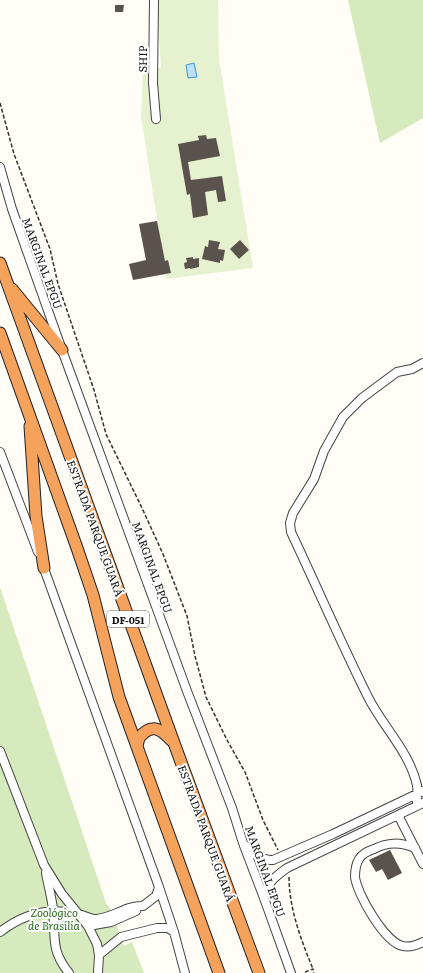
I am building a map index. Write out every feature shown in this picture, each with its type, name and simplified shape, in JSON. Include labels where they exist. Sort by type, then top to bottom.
[{"type":"highway","name":"ESTRADA PARQUE GUARÁ","points":[[0,263],[259,973]]},
{"type":"highway","points":[[7,283],[62,350]]},
{"type":"highway","name":"DF-051","points":[[0,333],[80,555],[93,596],[119,697],[219,973]]},
{"type":"highway","points":[[29,414],[36,516],[44,568]]},
{"type":"highway","points":[[137,746],[139,738],[151,728],[157,728],[164,732],[174,743]]},
{"type":"street","name":"SHIP","points":[[154,0],[153,83],[156,119]]},
{"type":"street","name":"MARGINAL EPGU","points":[[0,167],[12,209],[62,350],[187,691],[232,808],[243,843],[291,973]]},
{"type":"street","points":[[264,898],[269,883],[276,875],[287,868],[420,805],[420,792],[407,758],[388,731],[369,698],[291,532],[290,523],[293,513],[314,479],[324,451],[343,417],[362,398],[397,372],[412,369],[423,363]]},
{"type":"street","points":[[0,452],[44,568],[160,887],[185,973]]},
{"type":"street","points":[[0,751],[44,864],[62,894],[88,926],[95,940],[99,955],[98,973]]},
{"type":"street","points":[[243,843],[254,853],[267,860],[273,860],[333,834],[420,792]]},
{"type":"street","points":[[398,815],[423,864]]},
{"type":"street","points":[[415,848],[406,844],[390,843],[371,850],[359,858],[355,871],[355,878],[365,903],[391,939],[402,946],[416,945],[423,942]]},
{"type":"street","points":[[44,864],[53,910],[55,947],[57,956],[69,973]]},
{"type":"street","points":[[88,926],[111,922],[138,910],[156,896],[160,887]]},
{"type":"street","points":[[0,932],[29,916],[53,910],[98,919],[136,906],[143,906]]},
{"type":"street","points":[[99,955],[121,938],[157,928],[168,928],[174,932]]},
{"type":"path","points":[[0,103],[14,154],[50,249],[58,284],[94,390],[106,434],[145,514],[187,616],[195,656],[206,697],[227,740],[245,772],[263,820],[281,856]]},
{"type":"path","points":[[287,868],[289,875],[289,894],[306,952],[314,973]]},
{"type":"path","points":[[305,972],[313,969]]},
{"type":"green space","points":[[157,0],[218,0],[219,59],[253,268],[166,279],[141,116],[143,70],[161,68]]},
{"type":"green space","points":[[348,0],[423,0],[423,118],[380,143]]},
{"type":"green space","name":"Zoológico de Brasília","points":[[0,587],[106,903],[111,910],[124,946],[132,942],[144,973],[0,973]]},
{"type":"water","points":[[194,63],[197,77],[188,78],[186,65]]},
{"type":"building","points":[[115,5],[124,5],[123,12],[115,12]]},
{"type":"building","points":[[206,135],[207,139],[216,138],[220,156],[188,162],[191,180],[222,176],[226,201],[218,202],[216,190],[205,192],[208,215],[193,218],[190,194],[187,195],[178,144],[199,140],[198,136]]},
{"type":"building","points":[[157,221],[165,261],[168,260],[171,273],[133,280],[129,264],[146,260],[139,224]]},
{"type":"building","points":[[209,240],[220,242],[218,249],[225,250],[223,261],[220,260],[220,263],[202,259],[205,246],[208,247]]},
{"type":"building","points":[[240,240],[249,250],[239,259],[230,249]]},
{"type":"building","points":[[193,257],[193,259],[199,258],[199,267],[185,269],[184,263],[187,262],[186,258]]},
{"type":"building","points":[[390,850],[402,873],[388,880],[382,869],[376,872],[369,860]]}]
